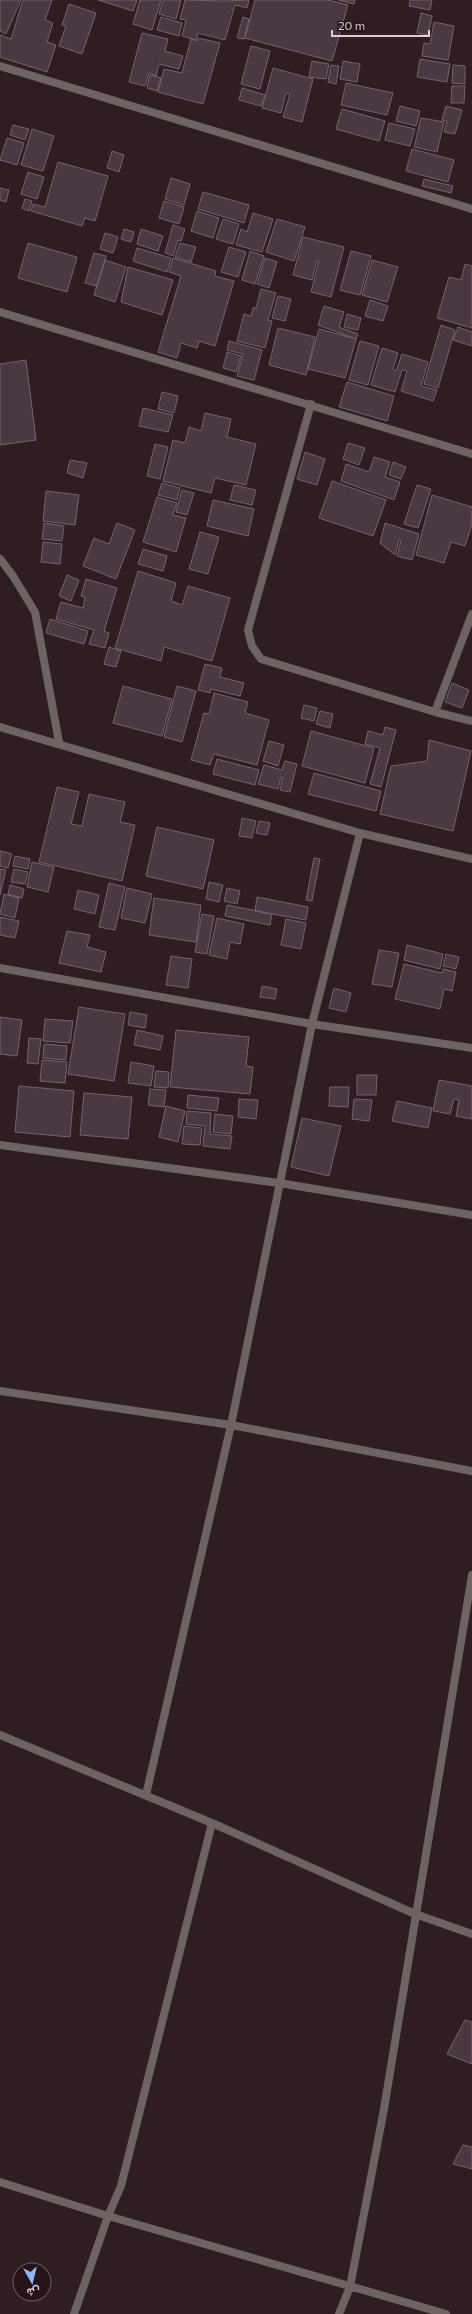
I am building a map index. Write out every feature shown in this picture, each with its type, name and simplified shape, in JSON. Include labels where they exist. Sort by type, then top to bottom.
[{"type":"street","points":[[0,66],[472,208]]},
{"type":"street","points":[[0,312],[311,404],[472,454]]},
{"type":"street","points":[[311,404],[248,630],[252,646],[261,659],[436,712],[472,721]]},
{"type":"street","points":[[0,559],[13,576],[35,612],[59,742]]},
{"type":"street","points":[[436,712],[472,614]]},
{"type":"street","points":[[0,727],[59,742],[360,833],[472,859]]},
{"type":"street","points":[[146,1795],[231,1426],[312,1024],[360,833]]},
{"type":"street","points":[[0,968],[312,1024],[472,1048]]},
{"type":"street","points":[[0,1145],[279,1183],[472,1215]]},
{"type":"street","points":[[0,1392],[231,1426],[472,1471]]},
{"type":"street","points":[[339,2314],[350,2288],[384,2109],[472,1576]]},
{"type":"street","points":[[0,1735],[212,1822],[415,1914],[472,1934]]},
{"type":"street","points":[[74,2314],[108,2216],[121,2186],[212,1822]]},
{"type":"street","points":[[0,2182],[108,2216],[350,2288],[446,2314]]},
{"type":"building","points":[[0,0],[21,0],[6,34],[0,31]]},
{"type":"building","points":[[23,0],[52,0],[45,20],[53,23],[47,42],[56,45],[47,72],[0,57],[0,35],[11,39]]},
{"type":"building","points":[[98,0],[137,0],[133,11]]},
{"type":"building","points":[[140,0],[161,0],[152,30],[133,24]]},
{"type":"building","points":[[163,0],[181,0],[176,19],[159,14]]},
{"type":"building","points":[[185,0],[249,0],[247,8],[235,5],[225,40],[198,33],[196,40],[182,36],[186,20],[180,19]]},
{"type":"building","points":[[255,0],[328,0],[348,5],[332,61],[245,38]]},
{"type":"building","points":[[338,0],[355,0],[354,4]]},
{"type":"building","points":[[410,0],[432,0],[430,10],[409,6]]},
{"type":"building","points":[[69,4],[96,13],[82,54],[59,46],[66,26],[62,25]]},
{"type":"building","points":[[421,13],[432,16],[428,35],[417,33]]},
{"type":"building","points":[[161,17],[182,23],[179,36],[157,30]]},
{"type":"building","points":[[243,17],[249,19],[244,39],[237,38]]},
{"type":"building","points":[[434,22],[454,26],[448,60],[422,56],[424,43],[430,44]]},
{"type":"building","points":[[142,33],[168,39],[165,51],[183,56],[179,69],[159,64],[156,76],[149,73],[145,86],[129,82]]},
{"type":"building","points":[[198,38],[220,43],[203,104],[158,92],[164,69],[182,73],[191,39],[197,41]]},
{"type":"building","points":[[251,46],[270,51],[260,89],[241,84]]},
{"type":"building","points":[[420,59],[450,64],[447,82],[417,77]]},
{"type":"building","points":[[312,61],[329,64],[326,79],[309,77]]},
{"type":"building","points":[[343,61],[360,64],[357,82],[340,79]]},
{"type":"building","points":[[331,65],[339,66],[336,84],[328,82]]},
{"type":"building","points":[[453,65],[465,66],[465,84],[452,83]]},
{"type":"building","points":[[273,68],[313,79],[302,122],[283,117],[290,94],[286,93],[281,113],[262,108]]},
{"type":"building","points":[[150,75],[161,78],[157,91],[147,88]]},
{"type":"building","points":[[346,83],[393,93],[387,115],[341,105]]},
{"type":"building","points":[[452,86],[465,86],[464,103],[451,103]]},
{"type":"building","points":[[242,88],[265,95],[261,106],[239,100]]},
{"type":"building","points":[[400,106],[420,111],[416,126],[396,121]]},
{"type":"building","points":[[446,106],[462,110],[455,134],[444,132],[447,121],[442,120]]},
{"type":"building","points":[[342,109],[385,121],[379,141],[336,129]]},
{"type":"building","points":[[421,118],[444,122],[437,152],[414,147]]},
{"type":"building","points":[[389,123],[415,129],[410,146],[385,140]]},
{"type":"building","points":[[13,125],[29,129],[25,140],[10,135]]},
{"type":"building","points":[[32,129],[54,136],[43,171],[21,165]]},
{"type":"building","points":[[7,138],[24,143],[17,165],[0,160]]},
{"type":"building","points":[[412,149],[454,160],[448,182],[406,171]]},
{"type":"building","points":[[112,151],[124,155],[119,172],[107,168]]},
{"type":"building","points":[[58,162],[108,176],[95,221],[85,218],[82,226],[31,211],[33,204],[45,207]]},
{"type":"building","points":[[28,172],[44,177],[37,199],[21,194]]},
{"type":"building","points":[[171,178],[190,184],[184,205],[165,199]]},
{"type":"building","points":[[424,179],[453,186],[451,193],[422,186]]},
{"type":"building","points":[[0,188],[9,190],[6,202],[0,200]]},
{"type":"building","points":[[203,192],[249,205],[244,223],[198,209]]},
{"type":"building","points":[[25,199],[32,201],[29,211],[22,208]]},
{"type":"building","points":[[164,201],[184,207],[179,224],[159,218]]},
{"type":"building","points":[[197,211],[219,218],[213,238],[191,231]]},
{"type":"building","points":[[253,213],[273,219],[262,252],[236,245],[241,229],[247,232]]},
{"type":"building","points":[[223,219],[239,224],[233,244],[216,239]]},
{"type":"building","points":[[277,219],[305,227],[294,261],[266,252]]},
{"type":"building","points":[[173,225],[185,229],[181,241],[178,240],[173,256],[165,253]]},
{"type":"building","points":[[124,229],[134,232],[131,242],[121,239]]},
{"type":"building","points":[[141,229],[163,236],[158,251],[137,244]]},
{"type":"building","points":[[105,233],[118,237],[113,253],[100,249]]},
{"type":"building","points":[[303,237],[344,247],[331,297],[311,292],[319,261],[317,260],[312,280],[293,275]]},
{"type":"building","points":[[28,243],[77,257],[67,292],[18,278]]},
{"type":"building","points":[[180,243],[196,247],[191,262],[175,257]]},
{"type":"building","points":[[229,247],[246,252],[238,277],[221,272]]},
{"type":"building","points":[[137,248],[171,258],[167,272],[133,261]]},
{"type":"building","points":[[250,251],[264,256],[255,284],[242,280]]},
{"type":"building","points":[[351,251],[371,256],[360,295],[340,290]]},
{"type":"building","points":[[94,253],[106,256],[97,286],[85,283]]},
{"type":"building","points":[[173,258],[216,271],[215,276],[234,281],[215,346],[199,341],[197,348],[181,343],[177,358],[158,352],[181,276],[169,272]]},
{"type":"building","points":[[265,258],[277,262],[269,288],[257,284]]},
{"type":"building","points":[[105,260],[126,267],[115,302],[94,295]]},
{"type":"building","points":[[372,260],[398,267],[387,302],[362,295]]},
{"type":"building","points":[[465,264],[472,266],[472,328],[437,318],[449,277],[461,280]]},
{"type":"building","points":[[128,267],[173,280],[162,315],[121,302]]},
{"type":"building","points":[[261,289],[276,293],[268,320],[272,321],[265,348],[237,341],[244,314],[251,316],[253,308],[256,308]]},
{"type":"building","points":[[278,296],[291,299],[285,321],[272,318]]},
{"type":"building","points":[[370,300],[388,306],[383,321],[365,316]]},
{"type":"building","points":[[324,306],[344,312],[339,327],[358,334],[356,339],[318,325]]},
{"type":"building","points":[[347,314],[361,318],[358,330],[344,327]]},
{"type":"building","points":[[441,325],[455,330],[438,388],[424,384]]},
{"type":"building","points":[[458,327],[472,332],[472,346],[453,340]]},
{"type":"building","points":[[278,328],[315,337],[306,375],[269,365]]},
{"type":"building","points":[[319,329],[356,339],[345,378],[308,369]]},
{"type":"building","points":[[229,341],[262,350],[254,380],[237,376],[243,354],[227,350]]},
{"type":"building","points":[[360,341],[379,346],[368,385],[349,380]]},
{"type":"building","points":[[382,348],[398,353],[393,369],[396,371],[402,354],[428,362],[421,386],[437,390],[433,401],[401,391],[407,371],[402,370],[395,392],[371,385]]},
{"type":"building","points":[[227,352],[241,356],[236,372],[223,368]]},
{"type":"building","points":[[26,360],[36,440],[0,445],[0,364]]},
{"type":"building","points":[[347,382],[394,396],[387,421],[339,407]]},
{"type":"building","points":[[162,392],[178,396],[174,413],[158,409]]},
{"type":"building","points":[[143,408],[173,415],[168,432],[139,426]]},
{"type":"building","points":[[205,413],[231,419],[227,437],[256,444],[246,485],[215,478],[211,493],[163,481],[173,440],[185,443],[189,427],[201,431]]},
{"type":"building","points":[[348,443],[365,448],[359,465],[343,459]]},
{"type":"building","points":[[155,444],[168,447],[160,479],[147,476]]},
{"type":"building","points":[[305,452],[325,459],[317,485],[297,479]]},
{"type":"building","points":[[374,457],[390,462],[385,477],[400,482],[394,500],[341,481],[346,464],[369,472]]},
{"type":"building","points":[[70,460],[87,463],[83,478],[67,473]]},
{"type":"building","points":[[393,462],[406,467],[401,479],[389,475]]},
{"type":"building","points":[[332,481],[386,500],[373,536],[319,518]]},
{"type":"building","points":[[162,483],[180,488],[177,500],[158,495]]},
{"type":"building","points":[[234,485],[256,490],[252,505],[230,500]]},
{"type":"building","points":[[417,485],[431,489],[418,528],[404,524]]},
{"type":"building","points":[[182,490],[194,493],[187,515],[176,512]]},
{"type":"building","points":[[46,491],[79,495],[75,525],[43,521]]},
{"type":"building","points":[[432,495],[472,507],[472,524],[465,546],[451,542],[444,563],[416,555]]},
{"type":"building","points":[[157,497],[177,503],[173,515],[186,518],[176,552],[143,542]]},
{"type":"building","points":[[213,500],[254,509],[248,536],[207,526]]},
{"type":"building","points":[[44,523],[64,526],[62,541],[42,539]]},
{"type":"building","points":[[117,523],[135,530],[116,579],[83,566],[94,538],[109,544]]},
{"type":"building","points":[[385,523],[419,534],[412,560],[397,556],[401,541],[399,540],[395,555],[380,543]]},
{"type":"building","points":[[200,532],[219,537],[208,574],[189,569]]},
{"type":"building","points":[[43,542],[62,544],[60,564],[41,562]]},
{"type":"building","points":[[143,549],[167,556],[163,571],[138,564]]},
{"type":"building","points":[[138,571],[176,583],[171,601],[182,605],[188,586],[230,598],[212,661],[164,647],[161,661],[115,648]]},
{"type":"building","points":[[67,575],[79,580],[71,601],[59,596]]},
{"type":"building","points":[[86,579],[117,588],[104,631],[109,633],[105,648],[89,644],[94,630],[56,619],[61,602],[83,608],[85,597],[81,596]]},
{"type":"building","points":[[50,619],[88,631],[84,644],[46,633]]},
{"type":"building","points":[[109,647],[121,651],[116,667],[104,664]]},
{"type":"building","points":[[205,664],[222,668],[220,677],[244,683],[240,696],[211,689],[210,693],[198,690]]},
{"type":"building","points":[[452,683],[469,690],[462,708],[445,702]]},
{"type":"building","points":[[123,686],[172,699],[162,736],[113,723]]},
{"type":"building","points":[[177,686],[196,691],[182,742],[164,737]]},
{"type":"building","points":[[214,693],[248,702],[245,713],[269,720],[257,765],[214,754],[210,765],[191,760],[204,713],[209,714]]},
{"type":"building","points":[[304,705],[317,708],[314,721],[301,718]]},
{"type":"building","points":[[320,711],[333,714],[330,728],[316,724]]},
{"type":"building","points":[[385,727],[396,730],[381,787],[370,784],[380,748],[365,744],[368,731],[383,735]]},
{"type":"building","points":[[311,731],[374,748],[365,783],[302,766]]},
{"type":"building","points":[[429,740],[471,751],[453,831],[380,814],[391,766],[427,761]]},
{"type":"building","points":[[269,741],[284,745],[278,766],[263,761]]},
{"type":"building","points":[[217,759],[259,770],[255,785],[213,774]]},
{"type":"building","points":[[285,761],[297,764],[290,792],[280,790],[283,777],[281,777],[278,789],[258,784],[264,765],[282,770]]},
{"type":"building","points":[[314,773],[381,791],[376,811],[308,794]]},
{"type":"building","points":[[57,787],[79,792],[71,824],[82,826],[89,794],[125,802],[120,822],[135,825],[122,881],[39,862]]},
{"type":"building","points":[[242,818],[256,821],[252,838],[239,836]]},
{"type":"building","points":[[259,821],[270,823],[267,835],[256,833]]},
{"type":"building","points":[[157,827],[214,840],[203,889],[146,876]]},
{"type":"building","points":[[0,851],[12,854],[8,868],[0,866]]},
{"type":"building","points":[[15,856],[30,859],[28,869],[13,866]]},
{"type":"building","points":[[314,858],[320,859],[312,901],[306,900]]},
{"type":"building","points":[[32,862],[54,867],[48,892],[27,887]]},
{"type":"building","points":[[0,869],[6,870],[0,895]]},
{"type":"building","points":[[14,869],[28,872],[25,884],[11,882]]},
{"type":"building","points":[[209,882],[223,885],[219,902],[206,899]]},
{"type":"building","points":[[109,883],[125,887],[115,930],[99,927]]},
{"type":"building","points":[[10,885],[24,889],[22,898],[8,894]]},
{"type":"building","points":[[127,888],[152,894],[145,923],[121,918]]},
{"type":"building","points":[[227,888],[240,891],[237,904],[224,901]]},
{"type":"building","points":[[78,890],[99,895],[95,914],[74,909]]},
{"type":"building","points":[[4,894],[19,898],[15,918],[0,914]]},
{"type":"building","points":[[257,897],[308,907],[306,920],[255,911]]},
{"type":"building","points":[[154,898],[201,905],[196,942],[149,935]]},
{"type":"building","points":[[227,905],[272,914],[270,925],[225,916]]},
{"type":"building","points":[[202,914],[214,916],[207,954],[195,952]]},
{"type":"building","points":[[0,917],[19,921],[15,938],[0,935]]},
{"type":"building","points":[[217,918],[244,924],[240,944],[230,942],[227,959],[209,955]]},
{"type":"building","points":[[286,919],[306,923],[301,949],[281,945]]},
{"type":"building","points":[[67,931],[90,935],[87,947],[106,952],[101,972],[59,963]]},
{"type":"building","points":[[407,945],[443,954],[440,969],[404,960]]},
{"type":"building","points":[[379,950],[399,953],[392,987],[372,984]]},
{"type":"building","points":[[446,954],[459,957],[456,969],[443,966]]},
{"type":"building","points":[[171,956],[192,959],[188,988],[166,985]]},
{"type":"building","points":[[404,964],[442,973],[443,969],[456,972],[452,991],[444,989],[440,1009],[395,999]]},
{"type":"building","points":[[262,986],[277,989],[275,999],[260,997]]},
{"type":"building","points":[[334,988],[351,993],[346,1012],[329,1008]]},
{"type":"building","points":[[79,1007],[125,1014],[114,1081],[68,1074]]},
{"type":"building","points":[[130,1012],[147,1015],[145,1028],[128,1025]]},
{"type":"building","points":[[0,1017],[22,1020],[17,1056],[0,1054]]},
{"type":"building","points":[[45,1019],[73,1021],[70,1043],[43,1041]]},
{"type":"building","points":[[137,1030],[163,1036],[160,1050],[134,1045]]},
{"type":"building","points":[[176,1030],[249,1037],[246,1066],[253,1067],[250,1094],[170,1087]]},
{"type":"building","points":[[29,1038],[41,1039],[38,1064],[27,1063]]},
{"type":"building","points":[[44,1044],[67,1046],[66,1060],[43,1058]]},
{"type":"building","points":[[42,1060],[67,1062],[65,1083],[40,1081]]},
{"type":"building","points":[[131,1062],[154,1066],[151,1086],[128,1083]]},
{"type":"building","points":[[156,1071],[169,1072],[168,1088],[154,1087]]},
{"type":"building","points":[[357,1075],[377,1075],[376,1095],[357,1095]]},
{"type":"building","points":[[439,1080],[472,1086],[472,1119],[456,1116],[459,1100],[454,1099],[450,1114],[433,1111]]},
{"type":"building","points":[[19,1086],[74,1091],[70,1137],[15,1132]]},
{"type":"building","points":[[330,1087],[349,1087],[348,1107],[329,1106]]},
{"type":"building","points":[[150,1089],[166,1090],[164,1107],[148,1105]]},
{"type":"building","points":[[84,1093],[132,1097],[128,1139],[80,1135]]},
{"type":"building","points":[[188,1095],[219,1098],[217,1111],[187,1108]]},
{"type":"building","points":[[239,1099],[258,1100],[256,1119],[238,1117]]},
{"type":"building","points":[[354,1099],[372,1100],[369,1121],[352,1119]]},
{"type":"building","points":[[397,1101],[432,1108],[428,1128],[392,1121]]},
{"type":"building","points":[[166,1106],[185,1111],[178,1142],[159,1137]]},
{"type":"building","points":[[187,1111],[211,1113],[210,1134],[232,1136],[230,1149],[203,1146],[205,1126],[186,1124]]},
{"type":"building","points":[[215,1114],[233,1116],[231,1134],[213,1132]]},
{"type":"building","points":[[302,1118],[341,1126],[329,1176],[291,1167]]},
{"type":"building","points":[[184,1126],[202,1128],[200,1145],[182,1144]]},
{"type":"building","points":[[465,2020],[472,2022],[472,2064],[447,2054]]},
{"type":"building","points":[[463,2145],[472,2147],[472,2169],[453,2164]]}]
